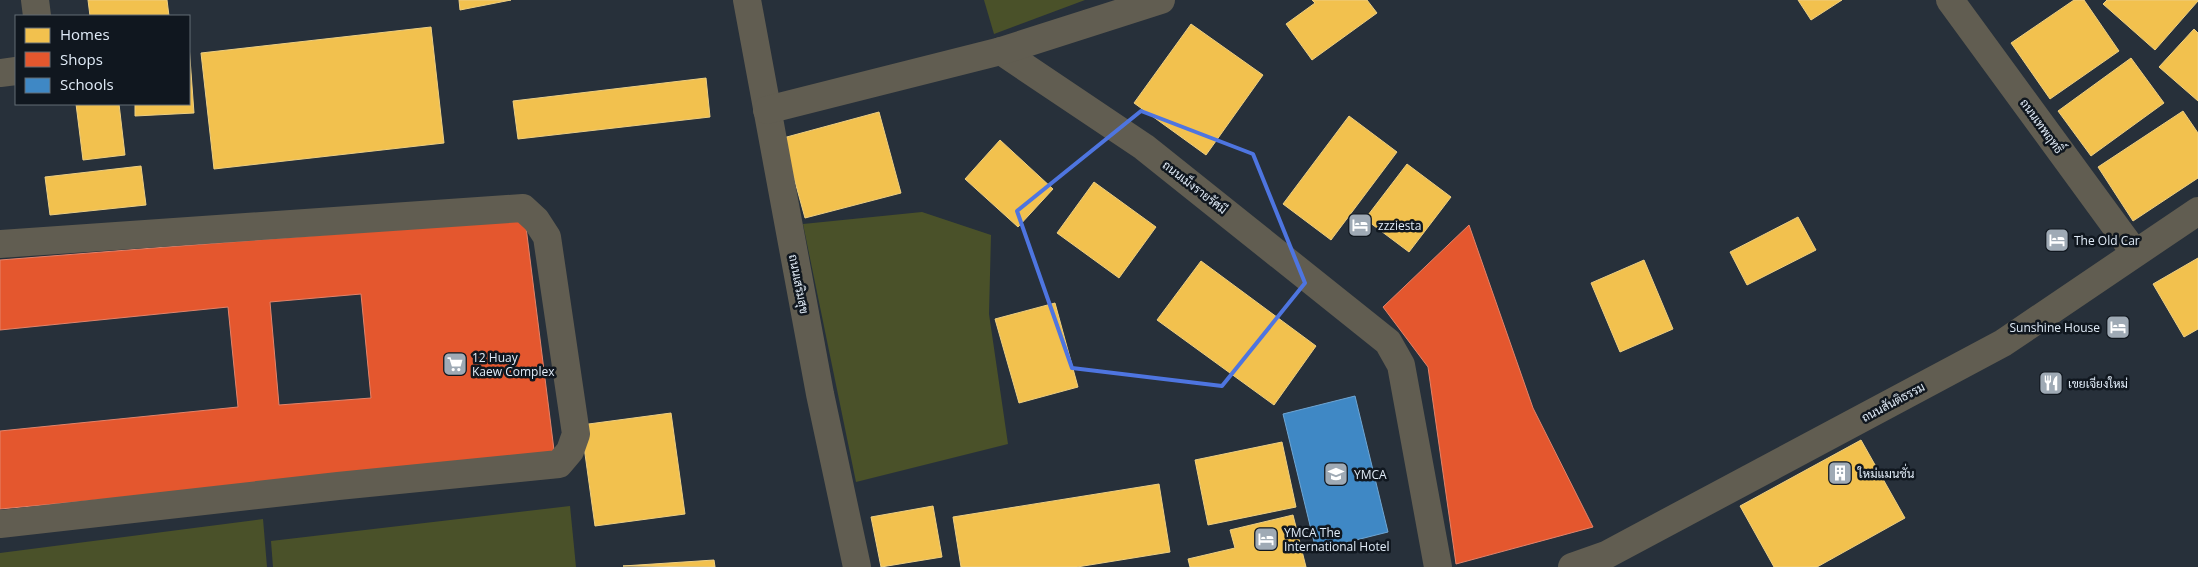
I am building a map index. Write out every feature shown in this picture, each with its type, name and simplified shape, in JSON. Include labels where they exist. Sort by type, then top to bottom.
[{"type":"street","points":[[35,0],[36,15]]},
{"type":"street","name":"ถนนเสริมสุข","points":[[747,0],[820,394],[857,567]]},
{"type":"street","points":[[767,110],[1000,50],[1162,0]]},
{"type":"street","name":"ถนนเทพฤทธิ์","points":[[1950,0],[2134,253]]},
{"type":"street","name":"ถนนเม็งรายรัศมี","points":[[1000,50],[1144,147],[1388,342],[1401,365],[1438,567]]},
{"type":"street","points":[[0,73],[15,71]]},
{"type":"street","points":[[0,244],[522,208],[536,220],[547,237],[576,434],[570,451],[559,464],[0,524]]},
{"type":"street","name":"ถนนสันติธรรม","points":[[1572,567],[1606,555],[2003,343],[2198,211]]},
{"type":"highlighted area","points":[[1141,111],[1253,154],[1305,283],[1222,386],[1072,368],[1017,211]]},
{"type":"green space","points":[[984,0],[1085,0],[994,34]]},
{"type":"green space","points":[[922,212],[991,235],[989,314],[1008,444],[856,482],[803,224]]},
{"type":"green space","points":[[570,506],[576,567],[273,567],[271,541]]},
{"type":"green space","points":[[263,519],[267,567],[0,567],[0,553]]},
{"type":"building: Homes","points":[[88,0],[167,0],[169,15],[90,15]]},
{"type":"building: Homes","points":[[459,0],[511,0],[460,10]]},
{"type":"building: Homes","points":[[1312,0],[1367,0],[1377,13],[1312,60],[1286,24],[1315,3]]},
{"type":"building: Homes","points":[[1798,0],[1842,0],[1811,20]]},
{"type":"building: Homes","points":[[2074,0],[2084,0],[2119,51],[2050,99],[2011,43]]},
{"type":"building: Homes","points":[[2107,0],[2198,1],[2155,50],[2103,4]]},
{"type":"building: Homes","points":[[1191,24],[1263,75],[1206,155],[1134,103]]},
{"type":"building: Homes","points":[[431,27],[444,143],[214,169],[201,53]]},
{"type":"building: Homes","points":[[2194,29],[2198,33],[2198,101],[2159,67]]},
{"type":"building: Homes","points":[[2131,58],[2164,103],[2091,156],[2058,111]]},
{"type":"building: Homes","points":[[190,59],[194,113],[135,116],[135,105],[190,105]]},
{"type":"building: Homes","points":[[706,78],[710,117],[518,139],[513,101]]},
{"type":"building: Homes","points":[[76,105],[119,105],[125,155],[83,160]]},
{"type":"building: Homes","points":[[2183,111],[2198,133],[2198,178],[2133,221],[2098,167]]},
{"type":"building: Homes","points":[[879,112],[901,193],[805,218],[783,138]]},
{"type":"building: Homes","points":[[1349,116],[1397,152],[1331,240],[1283,204]]},
{"type":"building: Homes","points":[[1000,140],[1053,189],[1018,227],[965,179]]},
{"type":"building: Homes","points":[[1407,164],[1451,197],[1409,252],[1365,219]]},
{"type":"building: Homes","points":[[141,166],[146,205],[50,215],[45,177]]},
{"type":"building: Homes","points":[[1094,182],[1156,227],[1119,278],[1057,233]]},
{"type":"building: Homes","points":[[1798,217],[1816,250],[1747,285],[1730,252]]},
{"type":"building: Homes","points":[[2198,258],[2198,329],[2184,337],[2153,284]]},
{"type":"building: Homes","points":[[1644,260],[1673,329],[1620,352],[1591,283]]},
{"type":"building: Homes","points":[[1201,261],[1316,346],[1274,405],[1157,320]]},
{"type":"building: Homes","points":[[1055,303],[1078,387],[1019,403],[995,319]]},
{"type":"building: Homes","points":[[671,413],[685,514],[595,526],[581,425]]},
{"type":"building: Homes","name":"ใหม่แมนชั่น","points":[[1861,440],[1905,518],[1817,567],[1774,567],[1740,506]]},
{"type":"building: Homes","points":[[1282,442],[1296,507],[1208,525],[1195,460]]},
{"type":"building: Homes","points":[[1159,484],[1170,552],[1077,567],[961,567],[953,517]]},
{"type":"building: Homes","points":[[933,506],[942,557],[881,567],[871,517]]},
{"type":"building: Homes","name":"YMCA The International Hotel","points":[[1293,515],[1306,567],[1190,567],[1188,559],[1235,548],[1230,530]]},
{"type":"building: Homes","points":[[714,560],[715,567],[623,566]]},
{"type":"building: Shops","name":"12 Huay Kaew Complex","points":[[525,219],[555,458],[0,509],[0,431],[238,407],[228,307],[0,330],[0,260]],"holes":[[[361,294],[371,398],[279,405],[270,302]]]},
{"type":"building: Shops","points":[[1469,225],[1533,408],[1593,527],[1456,564],[1428,367],[1383,307]]},
{"type":"building: Schools","points":[[1355,396],[1388,532],[1316,550],[1283,414]]},
{"type":"place","name":"zzziesta","points":[[1360,225]]},
{"type":"place","name":"The Old Car","points":[[2057,240]]},
{"type":"place","name":"Sunshine House","points":[[2118,327]]},
{"type":"place","name":"12 Huay Kaew Complex","points":[[455,364]]},
{"type":"place","name":"เขยเจียงใหม่","points":[[2051,383]]},
{"type":"place","name":"ใหม่แมนชั่น","points":[[1840,473]]},
{"type":"place","name":"YMCA","points":[[1336,474]]},
{"type":"place","name":"YMCA The International Hotel","points":[[1266,539]]}]
